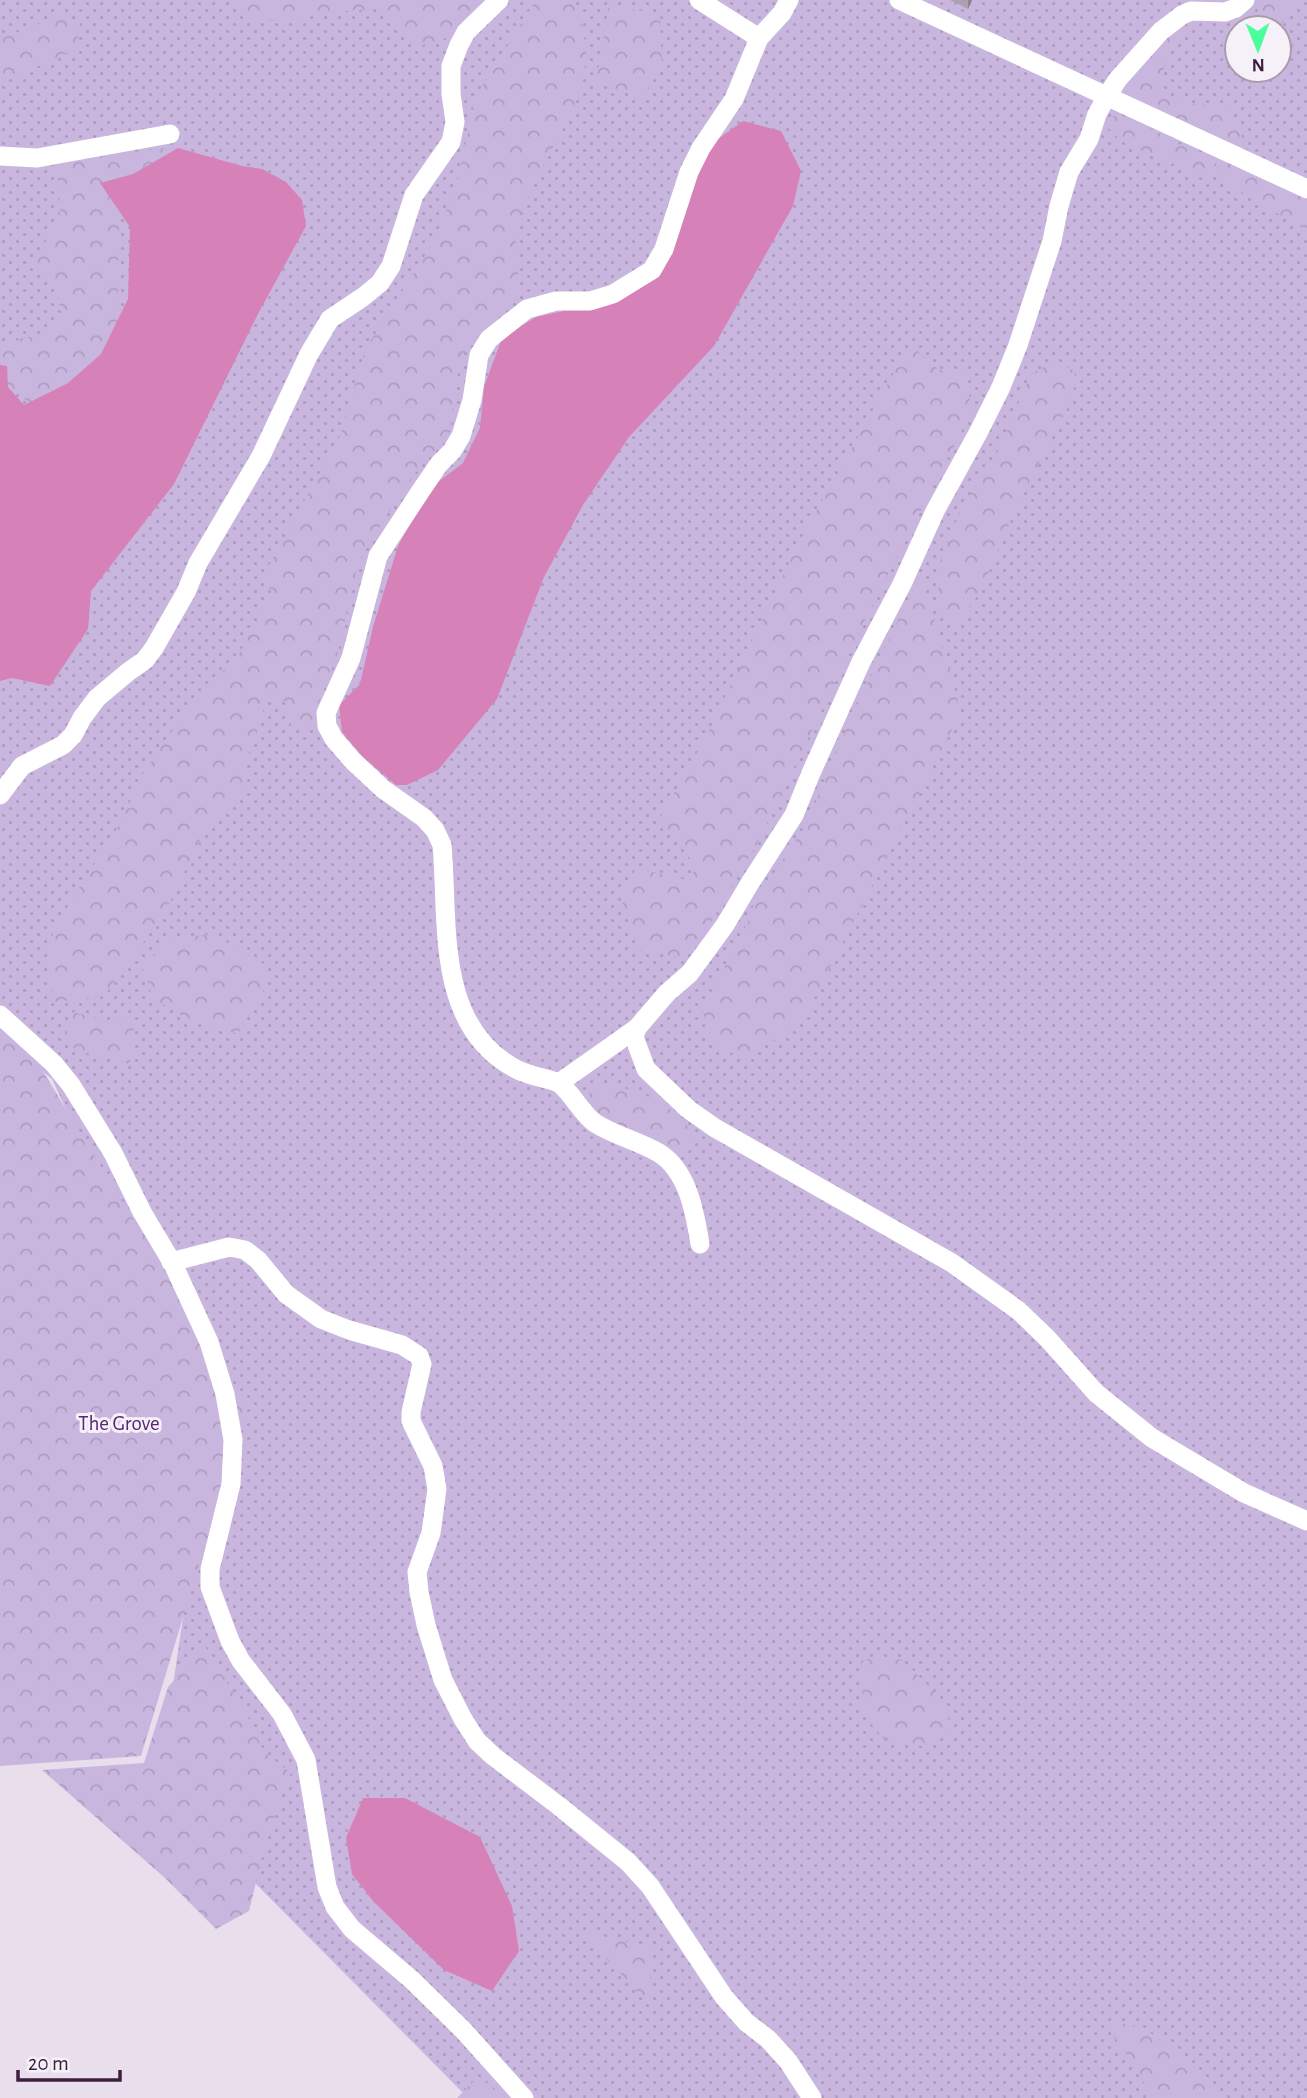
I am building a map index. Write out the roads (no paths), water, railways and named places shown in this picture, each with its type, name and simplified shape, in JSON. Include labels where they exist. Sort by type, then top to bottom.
[{"type":"lane","points":[[0,795],[22,766],[63,745],[73,735],[97,698],[145,660],[154,648],[186,592],[198,564],[261,456],[309,354],[330,319],[380,283],[391,266],[414,195],[451,142],[455,122],[451,66],[459,45],[466,32],[499,0]]},
{"type":"lane","points":[[699,0],[759,38]]},
{"type":"lane","points":[[700,1244],[690,1199],[673,1165],[659,1153],[593,1121],[570,1092],[559,1083],[519,1070],[500,1058],[482,1041],[460,1006],[452,981],[442,845],[424,818],[383,789],[353,761],[334,739],[327,726],[326,713],[351,659],[378,556],[407,510],[461,436],[472,400],[478,355],[489,340],[527,309],[556,301],[590,301],[613,293],[652,270],[664,249],[689,172],[701,148],[734,99],[759,38],[782,13],[789,0]]},
{"type":"lane","points":[[899,0],[1307,190]]},
{"type":"lane","points":[[559,1083],[637,1028],[667,993],[690,972],[725,925],[794,815],[861,662],[1000,387],[1018,345],[1052,241],[1069,172],[1089,139],[1097,114],[1107,96],[1118,79],[1161,31],[1182,15],[1191,11],[1226,12],[1245,0]]},
{"type":"lane","points":[[0,156],[37,158],[170,134]]},
{"type":"lane","points":[[0,1015],[54,1065],[71,1085],[113,1153],[142,1212],[171,1262],[209,1342],[225,1394],[233,1440],[231,1484],[210,1569],[210,1587],[230,1641],[241,1661],[282,1714],[306,1760],[327,1886],[335,1907],[352,1929],[412,1980],[463,2030],[524,2098]]},
{"type":"lane","points":[[637,1028],[634,1037],[646,1069],[688,1109],[715,1128],[953,1263],[1020,1311],[1096,1393],[1152,1438],[1244,1493],[1307,1521]]},
{"type":"lane","points":[[171,1262],[229,1247],[246,1250],[258,1260],[286,1294],[321,1319],[402,1345],[419,1356],[422,1364],[411,1421],[433,1466],[437,1489],[431,1533],[417,1572],[418,1592],[443,1680],[463,1718],[477,1741],[493,1756],[628,1862],[650,1886],[724,1997],[746,2022],[768,2039],[788,2061],[811,2098]]},
{"type":"park label","name":"The Grove","points":[[119,1423]]}]
